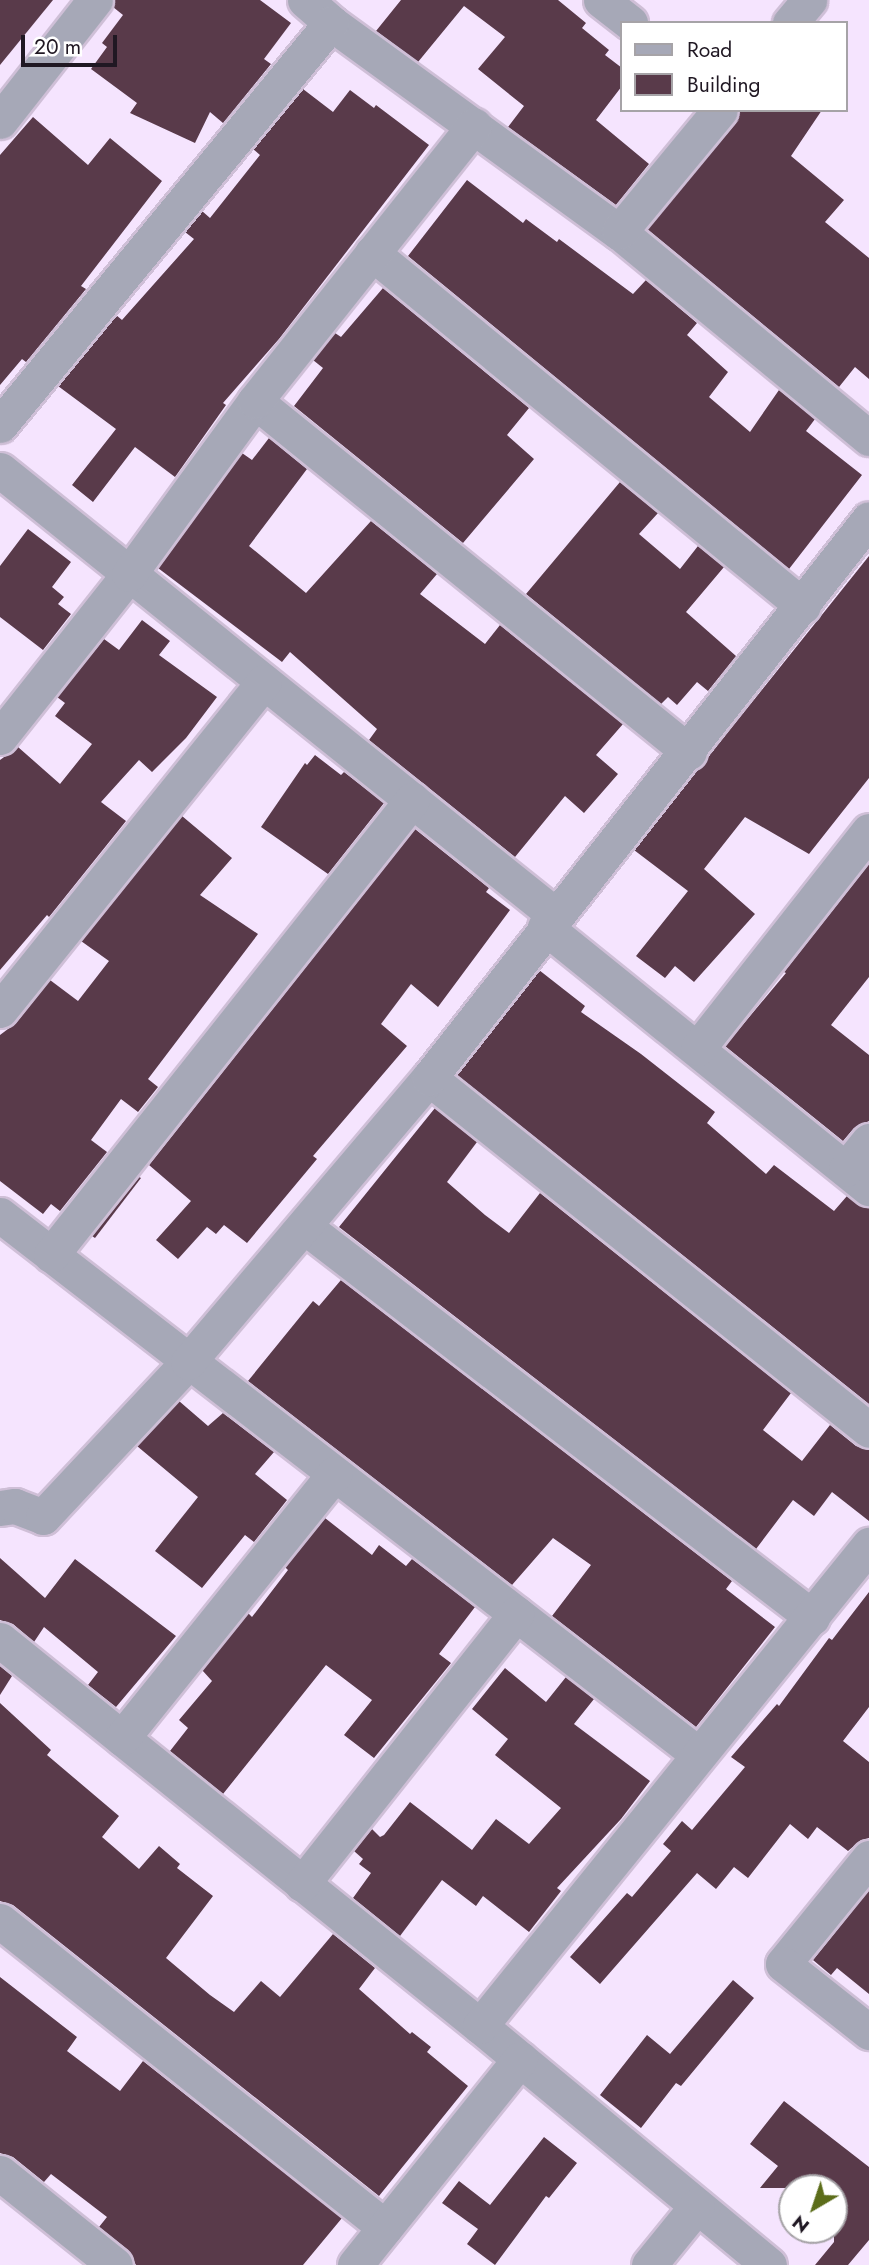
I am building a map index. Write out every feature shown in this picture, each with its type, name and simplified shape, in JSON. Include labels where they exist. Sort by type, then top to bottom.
[{"type":"street","points":[[0,121],[95,0]]},
{"type":"street","points":[[305,0],[331,23],[619,232],[869,439]]},
{"type":"street","points":[[601,0],[627,21]]},
{"type":"street","points":[[792,21],[809,0]]},
{"type":"street","points":[[0,425],[331,23]]},
{"type":"street","points":[[619,232],[718,112]]},
{"type":"street","points":[[0,737],[129,574],[256,401],[474,126]]},
{"type":"street","points":[[372,253],[803,606]]},
{"type":"street","points":[[256,401],[689,752]]},
{"type":"street","points":[[0,470],[412,800],[698,1048],[858,1179],[869,1141]]},
{"type":"street","points":[[0,1507],[15,1506],[43,1517],[188,1362],[429,1078],[550,921],[689,752],[869,519]]},
{"type":"street","points":[[0,1010],[264,682]]},
{"type":"street","points":[[51,1255],[412,800]]},
{"type":"street","points":[[698,1048],[869,831]]},
{"type":"street","points":[[429,1078],[869,1430]]},
{"type":"street","points":[[0,1215],[698,1754]]},
{"type":"street","points":[[305,1227],[812,1617]]},
{"type":"street","points":[[122,1738],[334,1474]]},
{"type":"street","points":[[480,2026],[869,1545]]},
{"type":"street","points":[[302,1884],[516,1614]]},
{"type":"street","points":[[0,1640],[480,2026],[769,2265]]},
{"type":"street","points":[[869,1858],[783,1964],[869,2032]]},
{"type":"street","points":[[0,1921],[385,2227]]},
{"type":"street","points":[[355,2265],[520,2060]]},
{"type":"street","points":[[0,2174],[116,2265]]},
{"type":"street","points":[[649,2265],[697,2206]]},
{"type":"building","points":[[0,0],[53,0],[0,65]]},
{"type":"building","points":[[115,0],[260,0],[291,23],[264,59],[271,64],[223,123],[210,112],[195,143],[130,113],[137,103],[91,69],[107,47],[102,43],[123,15],[113,7]]},
{"type":"building","points":[[401,0],[558,0],[586,23],[582,28],[609,50],[605,55],[620,66],[620,89],[596,120],[649,164],[616,205],[508,127],[524,106],[478,69],[505,37],[464,6],[418,62],[376,31]]},
{"type":"building","points":[[303,89],[333,112],[350,90],[374,108],[376,105],[429,145],[279,339],[223,403],[226,405],[175,477],[135,447],[93,502],[72,485],[116,429],[58,386],[116,315],[122,320],[194,239],[185,232],[202,211],[210,218],[260,155],[253,149]]},
{"type":"building","points":[[739,112],[821,112],[791,156],[844,200],[825,222],[869,258],[869,379],[855,367],[839,387],[647,229],[736,123]]},
{"type":"building","points":[[33,117],[88,165],[110,138],[162,181],[81,286],[86,289],[26,362],[22,359],[0,385],[0,155]]},
{"type":"building","points":[[467,180],[523,223],[526,219],[557,242],[559,239],[633,294],[646,280],[697,323],[687,335],[728,372],[709,397],[750,432],[779,390],[815,419],[806,431],[862,475],[789,569],[408,256]]},
{"type":"building","points":[[383,288],[529,408],[507,435],[534,459],[463,543],[294,406],[323,368],[313,360],[335,333],[341,337]]},
{"type":"building","points":[[269,438],[307,469],[249,546],[306,593],[371,521],[437,574],[420,594],[485,644],[500,625],[623,724],[596,755],[618,774],[584,813],[565,796],[515,857],[369,740],[377,729],[290,652],[282,662],[158,568],[242,453],[252,460]]},
{"type":"building","points":[[620,482],[658,513],[639,534],[680,569],[698,546],[724,567],[686,612],[736,656],[708,691],[697,682],[677,705],[668,697],[661,704],[526,594]]},
{"type":"building","points":[[28,529],[71,562],[52,587],[64,597],[58,604],[71,614],[43,650],[0,617],[0,566]]},
{"type":"building","points":[[869,556],[869,778],[809,854],[745,817],[704,869],[755,914],[694,982],[675,966],[665,978],[636,956],[688,891],[634,850]]},
{"type":"building","points":[[142,620],[170,641],[159,655],[217,697],[186,738],[152,772],[139,760],[101,802],[126,821],[49,917],[47,915],[0,970],[0,760],[18,747],[60,784],[92,744],[55,716],[65,703],[57,697],[104,639],[119,650]]},
{"type":"building","points":[[315,755],[341,775],[344,772],[384,803],[328,874],[261,827],[305,763],[307,765]]},
{"type":"building","points":[[182,816],[232,858],[200,895],[258,934],[148,1079],[158,1087],[138,1112],[121,1099],[91,1140],[107,1152],[60,1211],[51,1204],[43,1214],[0,1181],[0,1035],[16,1023],[50,980],[78,1001],[109,961],[81,941]]},
{"type":"building","points":[[415,829],[489,888],[486,892],[510,910],[438,1007],[411,984],[381,1024],[407,1046],[313,1156],[317,1159],[247,1243],[224,1225],[216,1234],[207,1227],[178,1259],[156,1240],[191,1201],[149,1165]]},
{"type":"building","points":[[869,864],[869,977],[831,1025],[869,1055],[869,1121],[854,1128],[843,1141],[725,1046],[786,973],[784,972]]},
{"type":"building","points":[[539,970],[585,1006],[581,1012],[641,1054],[715,1112],[707,1123],[766,1174],[774,1165],[834,1211],[847,1196],[869,1208],[869,1404],[457,1075]]},
{"type":"building","points":[[435,1108],[477,1142],[447,1182],[485,1215],[509,1233],[540,1193],[791,1393],[763,1430],[802,1461],[830,1425],[856,1446],[869,1450],[869,1521],[832,1492],[814,1516],[793,1500],[756,1549],[339,1227]]},
{"type":"building","points":[[139,1177],[141,1178],[95,1238],[92,1236]]},
{"type":"building","points":[[341,1280],[732,1581],[726,1589],[775,1627],[696,1727],[552,1616],[591,1565],[553,1538],[512,1585],[248,1381],[313,1301],[319,1306]]},
{"type":"building","points":[[179,1401],[208,1426],[223,1413],[274,1452],[255,1474],[287,1500],[254,1542],[245,1535],[202,1588],[155,1551],[198,1497],[137,1446]]},
{"type":"building","points":[[325,1518],[372,1555],[379,1545],[406,1566],[412,1559],[475,1607],[439,1654],[451,1663],[374,1758],[344,1735],[372,1700],[326,1665],[223,1794],[170,1751],[188,1728],[179,1720],[212,1681],[202,1670],[248,1613],[252,1617],[288,1570],[285,1567]]},
{"type":"building","points":[[0,1558],[45,1598],[75,1559],[176,1636],[116,1707],[88,1685],[98,1672],[44,1627],[34,1642],[13,1624],[0,1620]]},
{"type":"building","points":[[869,1592],[869,1707],[843,1741],[869,1762],[869,1838],[861,1840],[848,1851],[817,1827],[808,1839],[790,1824],[748,1878],[734,1867],[716,1889],[697,1873],[600,1984],[570,1957],[627,1893],[632,1897],[671,1851],[663,1844],[682,1821],[692,1830],[745,1767],[731,1757],[777,1704],[779,1706],[829,1638],[832,1640]]},
{"type":"building","points":[[0,1666],[12,1676],[0,1695]]},
{"type":"building","points":[[505,1668],[546,1702],[566,1677],[594,1699],[574,1724],[650,1781],[621,1819],[557,1888],[561,1891],[529,1932],[483,1896],[476,1906],[442,1880],[400,1936],[353,1898],[371,1873],[359,1864],[363,1859],[354,1851],[372,1829],[380,1837],[384,1835],[410,1802],[472,1850],[496,1819],[529,1844],[561,1808],[495,1755],[508,1739],[472,1709]]},
{"type":"building","points":[[0,1703],[51,1750],[47,1755],[119,1816],[102,1837],[139,1869],[159,1846],[180,1864],[177,1868],[213,1896],[166,1958],[210,1995],[234,2012],[261,1981],[280,1997],[333,1934],[375,1968],[359,1989],[410,2034],[412,2032],[431,2047],[427,2052],[468,2086],[379,2196],[13,1905],[0,1901]]},
{"type":"building","points":[[869,1890],[869,1994],[837,1968],[831,1975],[813,1960]]},
{"type":"building","points":[[0,1977],[77,2037],[67,2051],[120,2091],[143,2061],[342,2218],[303,2265],[136,2265],[128,2250],[99,2227],[107,2217],[51,2174],[44,2182],[13,2157],[0,2153]]},
{"type":"building","points":[[733,1980],[754,1998],[681,2086],[676,2083],[641,2128],[600,2095],[647,2035],[670,2054]]},
{"type":"building","points":[[784,2101],[869,2167],[869,2240],[848,2265],[815,2265],[832,2244],[848,2244],[848,2174],[778,2174],[778,2188],[760,2188],[778,2166],[750,2144]]},
{"type":"building","points":[[544,2137],[577,2163],[549,2198],[546,2196],[495,2265],[467,2244],[478,2229],[442,2203],[459,2181],[490,2205]]}]
